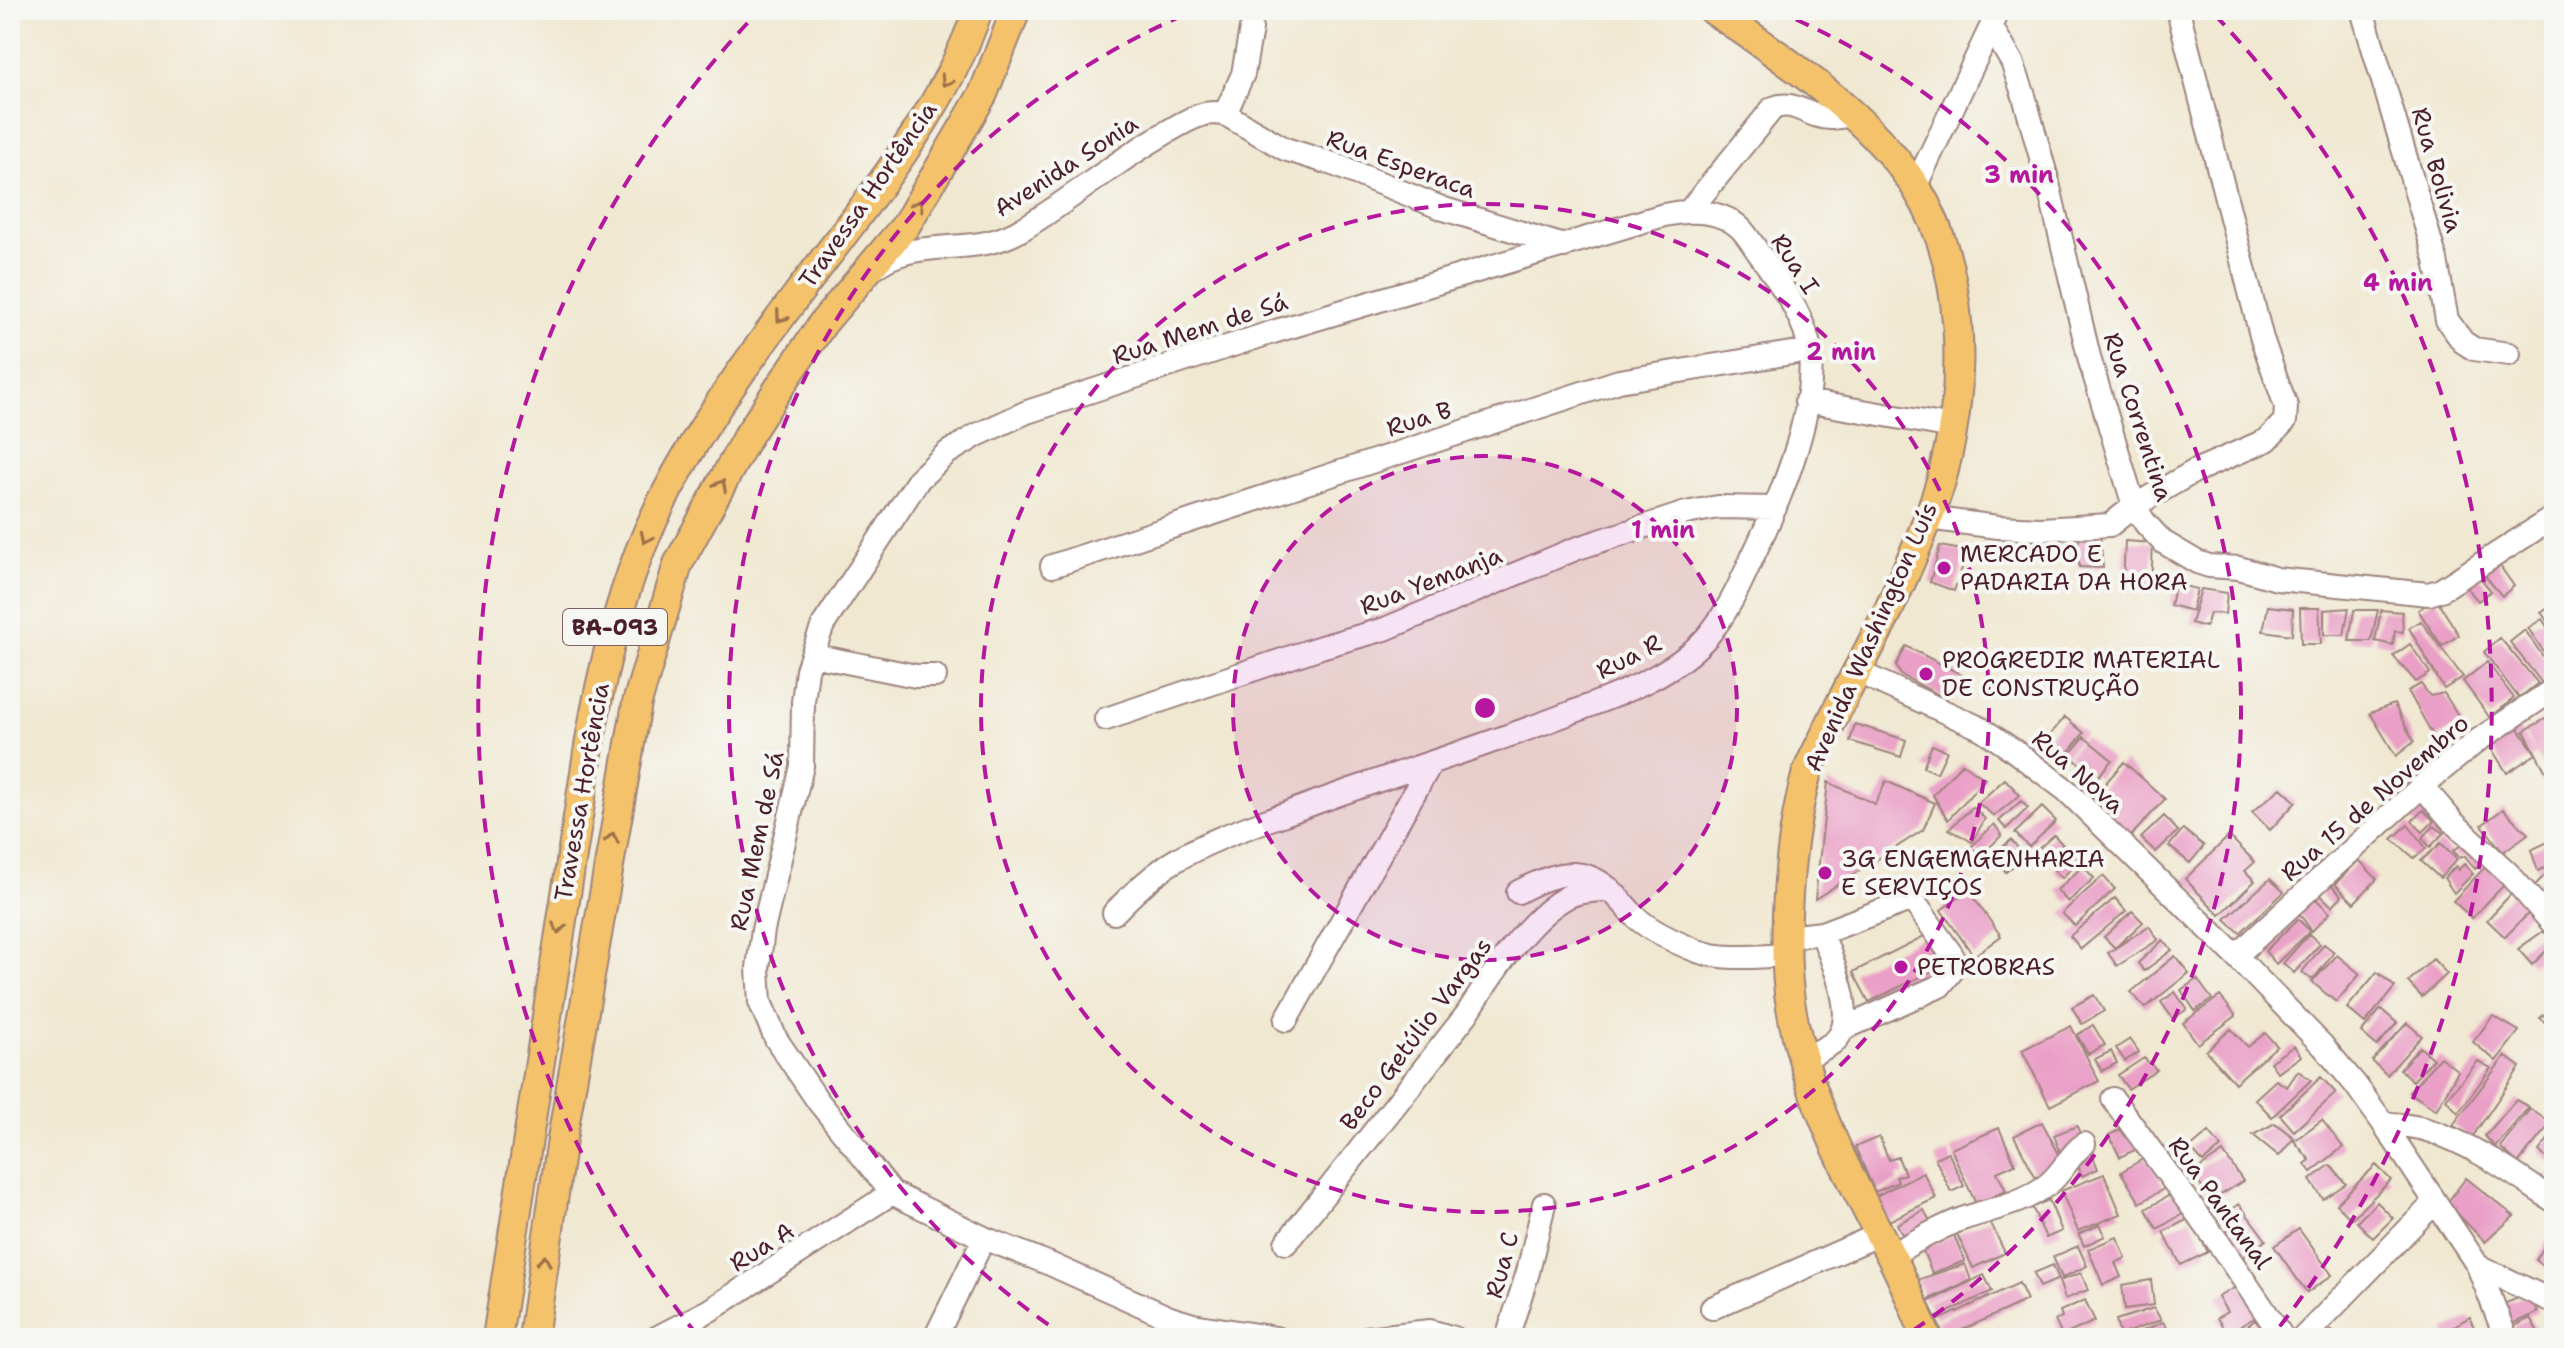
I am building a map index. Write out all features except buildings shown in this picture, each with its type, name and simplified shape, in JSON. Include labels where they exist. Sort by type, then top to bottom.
[{"type":"main road","name":"Travessa Hortência","points":[[497,1338],[594,716],[626,590],[641,550],[687,455],[753,356],[898,158],[951,74],[978,10]]},
{"type":"main road","name":"Travessa Hortência","points":[[533,1338],[562,1139],[637,703],[678,564],[739,452],[823,323],[906,225],[983,94],[1016,10]]},
{"type":"main road","name":"Avenida Washington Luís","points":[[1713,10],[1781,57],[1867,128],[1915,187],[1949,268],[1957,315],[1958,385],[1944,473],[1889,610],[1807,773],[1795,830],[1789,882],[1790,1004],[1803,1059],[1826,1124],[1927,1338]]},
{"type":"street","points":[[1927,518],[1998,527],[2110,525],[2134,506],[2195,471],[2267,440],[2279,431],[2285,421],[2286,406],[2262,339],[2178,10]]},
{"type":"street","name":"Rua Bolivia","points":[[2362,10],[2436,260],[2447,320],[2463,342],[2474,349],[2509,354]]},
{"type":"street","points":[[1915,187],[1996,19]]},
{"type":"street","name":"Rua Correntina","points":[[1996,19],[2024,96],[2090,361],[2134,506],[2163,542],[2209,566],[2239,568],[2277,579],[2429,594],[2441,590],[2554,517]]},
{"type":"street","points":[[1225,114],[1243,74],[1251,29]]},
{"type":"street","points":[[1690,210],[1773,108],[1792,105],[1819,117],[1830,118],[1851,115]]},
{"type":"street","name":"Avenida Sonia","points":[[823,323],[874,268],[894,255],[909,250],[988,244],[1022,230],[1135,151],[1179,125],[1200,115],[1225,114]]},
{"type":"street","name":"Rua Esperaca","points":[[1225,114],[1285,149],[1333,164],[1444,209],[1565,246]]},
{"type":"street","name":"Rua I","points":[[1565,246],[1690,210],[1739,226],[1784,290],[1810,350],[1810,381],[1792,466],[1775,508]]},
{"type":"street","name":"Rua Mem de Sá","points":[[1276,1338],[1193,1325],[1170,1318],[984,1238],[892,1193],[818,1101],[776,1039],[760,1002],[758,968],[763,930],[802,766],[807,670],[823,625],[919,479],[947,453],[977,435],[1027,412],[1273,332],[1565,246]]},
{"type":"street","name":"Rua B","points":[[1052,566],[1619,381],[1810,350]]},
{"type":"street","points":[[1806,401],[1953,427]]},
{"type":"street","name":"Rua Yemanja","points":[[1106,719],[1321,647],[1385,629],[1575,549],[1686,513],[1718,507],[1775,508]]},
{"type":"street","name":"Rua R","points":[[1431,763],[1493,743],[1611,697],[1669,669],[1715,628],[1733,598],[1775,508]]},
{"type":"street","points":[[812,655],[916,676],[935,676]]},
{"type":"street","name":"Rua Nova","points":[[1856,671],[1982,729],[2013,750],[2066,790],[2236,956],[2323,1046],[2383,1123],[2478,1266],[2506,1338]]},
{"type":"street","name":"Rua 15 de Novembro","points":[[2236,956],[2422,786],[2477,741],[2554,689]]},
{"type":"street","points":[[1114,913],[1144,883],[1196,850],[1363,784],[1431,763]]},
{"type":"street","points":[[1286,1020],[1431,763]]},
{"type":"street","points":[[2422,786],[2453,822],[2509,874],[2554,925]]},
{"type":"street","points":[[1518,892],[1540,880],[1571,873],[1584,875],[1610,889],[1640,921],[1700,952],[1716,956],[1788,946],[1912,899],[1952,955],[1952,971],[1940,986],[1845,1028],[1834,1042],[1803,1059]]},
{"type":"street","name":"Beco Getúlio Vargas","points":[[1286,1243],[1467,1014],[1519,940],[1567,897],[1610,889]]},
{"type":"street","points":[[1822,933],[1845,1005],[1845,1028]]},
{"type":"street","name":"Rua Pantanal","points":[[2113,1099],[2218,1242],[2283,1338]]},
{"type":"street","points":[[2383,1123],[2425,1129],[2445,1137],[2554,1201]]},
{"type":"street","points":[[1712,1308],[1884,1245],[2013,1203],[2035,1192],[2060,1172],[2071,1153],[2084,1144]]},
{"type":"street","name":"Rua A","points":[[656,1338],[710,1310],[892,1193]]},
{"type":"street","points":[[2303,1338],[2434,1203]]},
{"type":"street","name":"Rua C","points":[[1507,1338],[1528,1272],[1544,1204]]},
{"type":"street","points":[[935,1338],[984,1238]]},
{"type":"street","points":[[2478,1266],[2554,1302]]},
{"type":"street","points":[[1366,1338],[1430,1331],[1454,1338]]},
{"type":"place","name":"MERCADO E PADARIA DA HORA","points":[[1944,568]]},
{"type":"place","name":"PROGREDIR MATERIAL DE CONSTRUÇÃO","points":[[1926,674]]},
{"type":"place","name":"3G ENGEMGENHARIA E SERVIÇOS","points":[[1825,873]]},
{"type":"place","name":"PETROBRAS","points":[[1901,967]]}]
